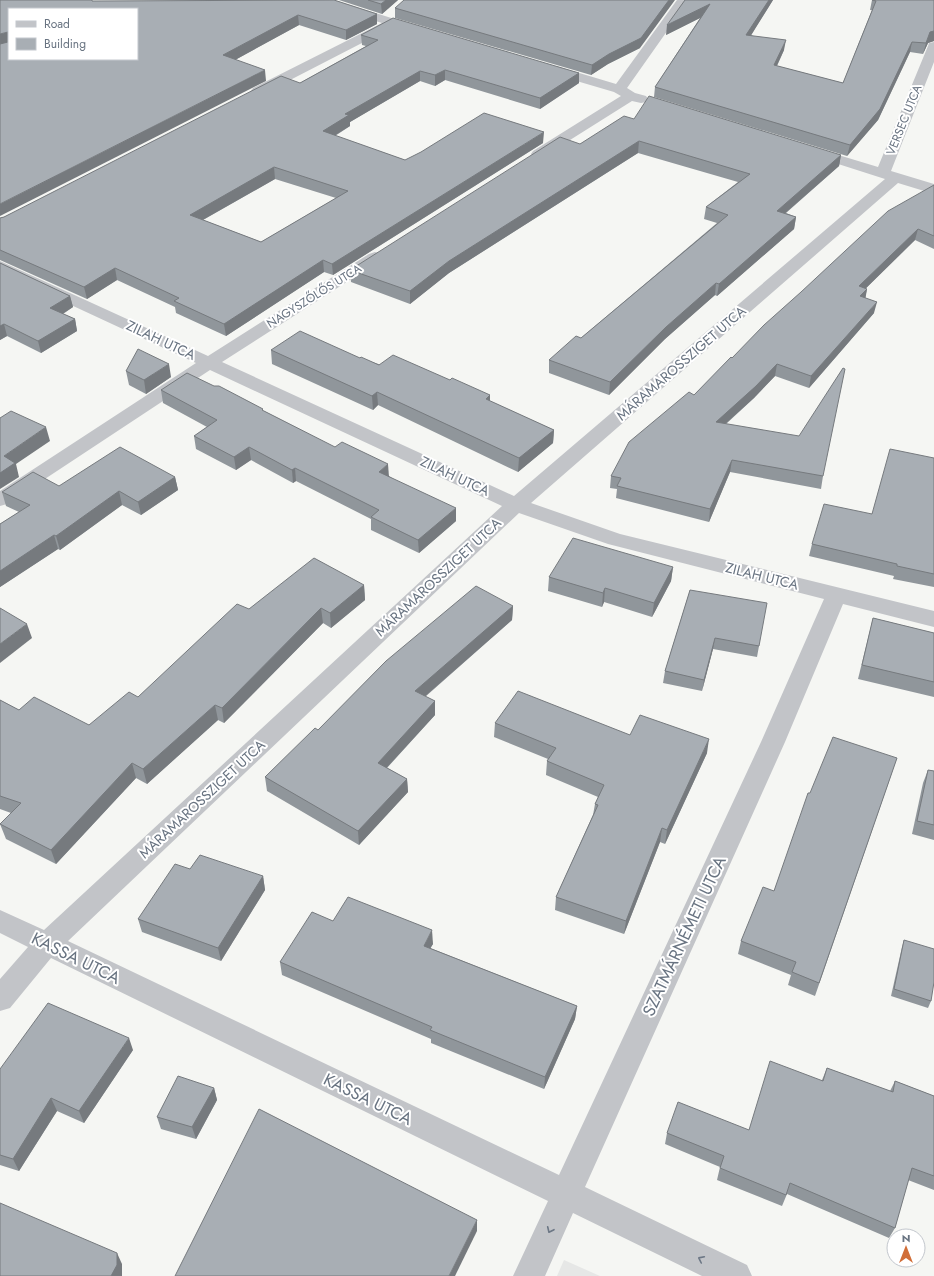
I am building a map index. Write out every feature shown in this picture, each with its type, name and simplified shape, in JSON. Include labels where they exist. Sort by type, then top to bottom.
[{"type":"street","points":[[322,0],[391,18],[430,34]]},
{"type":"street","points":[[523,163],[624,92],[683,0]]},
{"type":"street","points":[[245,98],[391,18]]},
{"type":"street","name":"VERSEC UTCA","points":[[890,175],[934,46]]},
{"type":"street","points":[[536,65],[652,102]]},
{"type":"street","points":[[801,147],[934,189]]},
{"type":"street","name":"MÁRAMAROSSZIGET UTCA","points":[[0,999],[47,944],[516,504],[890,175]]},
{"type":"street","name":"NAGYSZŐLŐS UTCA","points":[[0,500],[210,362],[390,248]]},
{"type":"street","name":"ZILAH UTCA","points":[[0,266],[516,504],[615,538],[934,619]]},
{"type":"street","name":"SZATMÁRNÉMETI UTCA","points":[[529,1276],[773,742],[836,595]]},
{"type":"street","name":"KASSA UTCA","points":[[0,921],[736,1276]]},
{"type":"shaded area","points":[[564,1260],[600,1276],[557,1276]]},
{"type":"building","points":[[0,0],[334,0],[377,14],[346,30],[298,15],[223,55],[265,70],[0,204],[0,44],[8,42],[8,60],[138,60],[138,8],[8,8],[8,32],[0,34]]},
{"type":"building","points":[[368,0],[386,0],[381,4]]},
{"type":"building","points":[[404,0],[669,0],[641,38],[609,54],[592,65],[395,8]]},
{"type":"building","points":[[685,0],[769,0],[746,35],[786,40],[774,65],[843,83],[876,1],[872,0],[934,0],[934,31],[930,32],[926,43],[912,42],[880,109],[850,145],[655,87],[710,4],[667,25]]},
{"type":"building","points":[[393,18],[579,73],[540,98],[445,70],[435,75],[420,71],[345,114],[349,115],[323,131],[405,160],[421,152],[484,113],[544,132],[332,264],[323,260],[224,324],[174,301],[179,298],[115,268],[84,287],[0,250],[0,218],[281,76],[300,83],[378,40],[361,35]],"holes":[[[274,167],[348,191],[261,242],[190,215]]]},
{"type":"building","points":[[649,96],[841,155],[777,211],[796,217],[719,284],[716,283],[666,327],[610,382],[549,360],[576,336],[581,338],[728,215],[706,207],[750,174],[639,141],[449,261],[410,291],[350,270],[560,137],[580,144],[624,116],[634,119]]},
{"type":"building","points":[[934,185],[934,236],[918,229],[859,286],[867,289],[860,296],[877,302],[811,376],[777,364],[756,386],[716,422],[799,436],[843,368],[845,369],[823,476],[732,460],[710,509],[617,486],[621,478],[611,476],[629,442],[689,392],[694,395],[764,325],[888,211]]},
{"type":"building","points":[[0,263],[70,296],[50,308],[75,319],[38,341],[4,324],[0,326]]},
{"type":"building","points":[[300,331],[379,365],[393,355],[450,380],[452,378],[490,395],[486,399],[554,430],[519,458],[377,392],[372,396],[271,350]]},
{"type":"building","points":[[138,349],[169,364],[144,380],[126,371]]},
{"type":"building","points":[[187,373],[214,386],[219,386],[263,409],[262,410],[335,447],[342,442],[388,464],[379,472],[456,508],[418,540],[371,517],[379,510],[295,468],[292,470],[249,447],[234,457],[194,436],[217,420],[161,390]]},
{"type":"building","points":[[11,411],[46,427],[4,456],[15,463],[0,473],[0,418]]},
{"type":"building","points":[[120,447],[175,477],[138,502],[119,491],[56,536],[54,535],[0,571],[0,524],[30,505],[2,492],[33,472],[59,486]]},
{"type":"building","points":[[890,449],[934,458],[934,574],[812,544],[824,504],[872,514]]},
{"type":"building","points":[[573,538],[673,567],[654,603],[605,588],[603,593],[549,577]]},
{"type":"building","points":[[314,558],[364,585],[330,613],[321,608],[222,708],[215,705],[143,769],[132,763],[51,850],[0,824],[21,803],[0,796],[0,700],[19,710],[34,697],[89,725],[129,692],[138,697],[237,604],[249,609]]},
{"type":"building","points":[[476,586],[513,606],[415,691],[435,701],[378,763],[407,779],[358,831],[265,777],[315,728],[318,730],[386,661]]},
{"type":"building","points":[[690,590],[767,603],[759,646],[715,638],[704,680],[665,671]]},
{"type":"building","points":[[0,608],[27,624],[0,644]]},
{"type":"building","points":[[873,618],[934,633],[934,682],[862,665]]},
{"type":"building","points":[[518,691],[630,735],[640,715],[709,739],[667,830],[662,828],[626,921],[556,897],[598,805],[595,804],[604,785],[547,761],[556,748],[495,723]]},
{"type":"building","points":[[833,737],[897,758],[819,983],[792,972],[796,962],[741,941],[763,887],[774,891],[808,793],[810,793]]},
{"type":"building","points":[[928,770],[934,771],[934,825],[917,821]]},
{"type":"building","points":[[200,855],[263,876],[218,948],[138,919],[175,864],[190,869]]},
{"type":"building","points":[[348,897],[432,930],[424,946],[577,1006],[545,1077],[430,1030],[432,1027],[280,962],[312,912],[333,921]]},
{"type":"building","points":[[904,940],[934,949],[934,982],[931,1001],[894,989]]},
{"type":"building","points":[[48,1003],[129,1038],[79,1111],[51,1098],[13,1159],[0,1155],[0,1069]]},
{"type":"building","points":[[770,1061],[823,1081],[827,1068],[893,1092],[895,1081],[934,1096],[934,1176],[912,1168],[895,1228],[790,1183],[786,1195],[720,1168],[724,1156],[667,1133],[678,1102],[749,1130]]},
{"type":"building","points":[[178,1076],[214,1088],[192,1127],[157,1117]]},
{"type":"building","points":[[259,1109],[477,1220],[449,1276],[175,1276]]},
{"type":"building","points":[[0,1203],[117,1253],[117,1265],[111,1276],[0,1276]]}]
